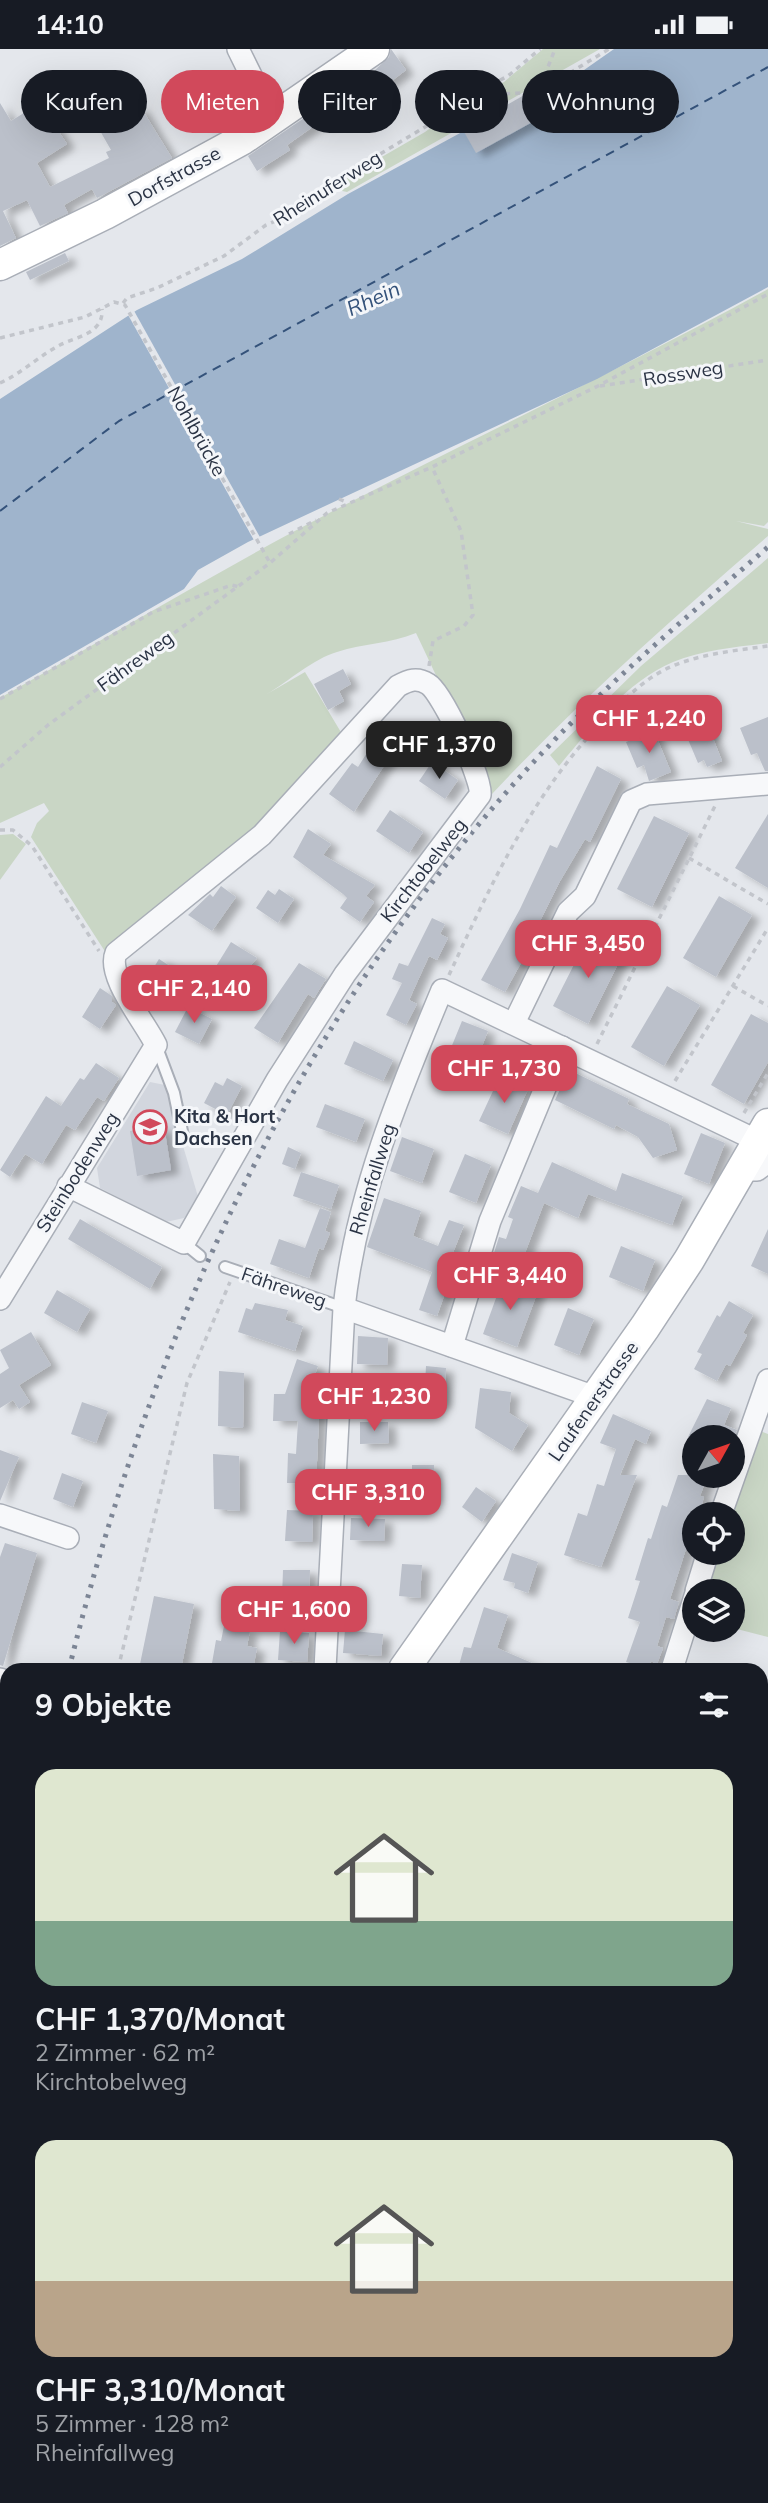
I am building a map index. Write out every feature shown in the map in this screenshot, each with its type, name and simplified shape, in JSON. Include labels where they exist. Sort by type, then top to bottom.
[{"type":"street","points":[[237,49],[248,70]]},
{"type":"street","name":"Dorfstrasse","points":[[284,112],[374,49]]},
{"type":"street","name":"Dorfstrasse","points":[[0,265],[105,214],[250,133]]},
{"type":"street","points":[[156,1045],[116,976],[112,963],[121,947],[262,835],[398,686],[417,679],[426,682]]},
{"type":"street","name":"Kirchtobelweg","points":[[68,1186],[192,1249],[277,1080],[345,974],[480,795],[479,779],[437,693],[426,682]]},
{"type":"street","points":[[514,1023],[568,912],[585,896],[631,801],[647,793],[768,784]]},
{"type":"street","points":[[442,990],[666,1096],[754,1145]]},
{"type":"street","name":"Rheinfallweg","points":[[325,1663],[344,1308],[350,1252],[372,1172],[402,1086],[442,990]]},
{"type":"street","name":"Steinbodenweg","points":[[0,1299],[156,1045]]},
{"type":"street","points":[[452,1346],[490,1221],[562,1047]]},
{"type":"street","name":"Laufenerstrasse","points":[[408,1663],[689,1260],[754,1145]]},
{"type":"street","points":[[344,1308],[595,1397]]},
{"type":"street","points":[[725,1502],[768,1380]]},
{"type":"street","points":[[0,1515],[68,1538]]},
{"type":"street","points":[[674,1663],[682,1637]]},
{"type":"lane","points":[[156,1045],[174,1093],[183,1136]]},
{"type":"lane","name":"Fähreweg","points":[[230,1269],[344,1308]]},
{"type":"path","points":[[508,76],[540,49]]},
{"type":"path","points":[[547,70],[555,49]]},
{"type":"path","name":"Rheinuferweg","points":[[577,70],[609,49]]},
{"type":"path","name":"Rheinuferweg","points":[[0,338],[102,309],[114,302],[124,304],[127,298],[157,288],[224,256],[267,225],[290,215],[325,187],[415,133]]},
{"type":"path","points":[[289,534],[346,502],[432,467],[598,386],[768,294]]},
{"type":"path","name":"Nohlbrücke","points":[[124,304],[269,561]]},
{"type":"path","points":[[0,383],[61,344],[86,335],[101,320],[102,309]]},
{"type":"path","name":"Rossweg","points":[[598,386],[768,360]]},
{"type":"path","points":[[426,682],[433,641],[464,626],[473,615],[461,531],[432,467]]},
{"type":"path","points":[[339,499],[346,502]]},
{"type":"path","name":"Fähreweg","points":[[0,767],[59,717],[239,587],[327,513]]},
{"type":"path","points":[[0,699],[153,612],[232,585],[239,587]]},
{"type":"path","points":[[442,990],[524,825],[552,780],[578,747],[637,688],[664,670],[710,655],[768,646]]},
{"type":"path","points":[[589,1060],[723,788]]},
{"type":"path","points":[[0,830],[13,830],[27,840],[101,955],[112,963]]},
{"type":"path","points":[[689,858],[768,904]]},
{"type":"path","points":[[666,1096],[768,927]]},
{"type":"path","points":[[733,986],[768,1006]]},
{"type":"path","points":[[754,1145],[768,1073]]},
{"type":"path","points":[[119,1663],[187,1383],[230,1269]]},
{"type":"shaded area","name":"Kita & Hort Dachsen","points":[[150,1082],[165,1085],[199,1200],[184,1218],[166,1222],[100,1188],[97,1168]]},
{"type":"green space","points":[[543,49],[600,49],[563,70],[522,70],[522,93],[508,101],[508,79]]},
{"type":"green space","points":[[423,133],[451,133],[347,192],[328,188]]},
{"type":"green space","points":[[768,289],[768,522],[764,526],[736,521],[768,529],[768,536],[626,662],[492,794],[416,633],[337,652],[310,665],[267,694],[305,672],[345,739],[260,832],[106,953],[31,837],[37,823],[49,811],[44,803],[0,823],[0,698],[291,533]]},
{"type":"green space","points":[[768,558],[768,643],[696,655],[656,671],[610,707],[559,766],[550,755],[641,666]]},
{"type":"green space","points":[[13,834],[26,844],[0,880],[0,835]]},
{"type":"green space","points":[[754,1429],[768,1434],[768,1637],[745,1631],[745,1579],[706,1579],[710,1565],[745,1565],[745,1502],[731,1502],[735,1488],[746,1487],[746,1454]]},
{"type":"water","name":"Rhein","points":[[614,49],[768,49],[768,287],[597,379],[248,542],[198,570],[184,589],[0,695],[0,399],[137,310],[242,259],[348,194],[460,133],[508,133],[508,117],[522,110],[522,133],[679,133],[679,70],[584,70]]},
{"type":"pier","points":[[133,309],[261,539],[255,542],[127,313]]},
{"type":"building","points":[[391,49],[406,70],[401,74],[401,70],[375,70],[389,57]]},
{"type":"building","points":[[522,96],[522,128],[476,153],[465,133],[508,133],[508,104]]},
{"type":"building","points":[[0,103],[11,121],[21,115],[21,133],[60,133],[67,144],[37,163],[50,187],[109,158],[106,152],[111,150],[101,133],[147,133],[147,117],[172,158],[97,198],[92,189],[64,205],[68,213],[40,226],[27,200],[3,211],[16,238],[0,246]]},
{"type":"building","points":[[298,122],[298,133],[304,133],[287,145],[290,150],[257,171],[248,156]]},
{"type":"building","points":[[65,253],[69,261],[30,280],[26,272]]},
{"type":"building","points":[[343,669],[351,684],[339,691],[344,701],[328,710],[314,684]]},
{"type":"building","points":[[768,717],[768,771],[765,771],[757,753],[751,755],[740,728]]},
{"type":"building","points":[[386,723],[404,735],[354,812],[329,794],[352,763],[358,767]]},
{"type":"building","points":[[709,728],[722,761],[707,767],[704,760],[698,763],[687,737]]},
{"type":"building","points":[[654,731],[671,772],[649,781],[644,765],[637,768],[626,742]]},
{"type":"building","points":[[432,762],[458,780],[445,799],[419,781]]},
{"type":"building","points":[[597,766],[621,779],[590,842],[585,839],[560,881],[532,937],[534,939],[505,992],[481,980],[520,909],[550,845],[557,848]]},
{"type":"building","points":[[390,810],[423,832],[409,853],[376,831]]},
{"type":"building","points":[[768,814],[768,888],[735,868]]},
{"type":"building","points":[[654,816],[689,833],[652,907],[617,889]]},
{"type":"building","points":[[308,829],[331,844],[323,855],[375,885],[366,896],[374,902],[360,922],[340,908],[347,898],[343,894],[293,857]]},
{"type":"building","points":[[221,886],[236,897],[212,931],[188,915],[210,894],[213,897]]},
{"type":"building","points":[[279,889],[294,899],[278,923],[256,908],[268,890],[275,895]]},
{"type":"building","points":[[719,896],[752,915],[716,977],[683,958]]},
{"type":"building","points":[[432,918],[445,924],[440,934],[448,938],[437,960],[429,956],[409,1000],[417,1004],[406,1025],[386,1015],[402,983],[392,979],[399,963],[408,966]]},
{"type":"building","points":[[588,937],[623,954],[588,1024],[553,1006]]},
{"type":"building","points":[[231,942],[257,958],[237,982],[215,968]]},
{"type":"building","points":[[159,959],[182,974],[170,992],[148,977]]},
{"type":"building","points":[[299,963],[326,979],[314,998],[308,994],[278,1043],[254,1028]]},
{"type":"building","points":[[667,986],[700,1005],[664,1066],[631,1047]]},
{"type":"building","points":[[100,988],[112,996],[112,1002],[116,1005],[100,1029],[82,1017]]},
{"type":"building","points":[[188,1007],[212,1019],[199,1044],[175,1032]]},
{"type":"building","points":[[751,1014],[768,1023],[768,1062],[744,1104],[711,1085]]},
{"type":"building","points":[[462,1021],[488,1031],[470,1076],[444,1065]]},
{"type":"building","points":[[354,1041],[393,1060],[383,1081],[344,1064]]},
{"type":"building","points":[[96,1063],[119,1078],[104,1101],[97,1097],[75,1130],[66,1125],[42,1164],[25,1154],[10,1177],[0,1170],[46,1096],[61,1106],[80,1078],[84,1080]]},
{"type":"building","points":[[569,1070],[629,1099],[627,1104],[669,1124],[677,1150],[653,1158],[638,1137],[616,1125],[614,1129],[555,1100]]},
{"type":"building","points":[[500,1076],[528,1089],[508,1134],[479,1121]]},
{"type":"building","points":[[227,1078],[242,1086],[227,1115],[204,1103],[215,1082],[223,1086]]},
{"type":"building","points":[[325,1104],[365,1119],[356,1142],[316,1127]]},
{"type":"building","points":[[164,1126],[171,1170],[137,1176],[130,1131]]},
{"type":"building","points":[[701,1133],[725,1143],[709,1184],[684,1174]]},
{"type":"building","points":[[402,1137],[434,1149],[422,1183],[390,1171]]},
{"type":"building","points":[[288,1147],[301,1153],[295,1169],[282,1164]]},
{"type":"building","points":[[465,1154],[491,1165],[476,1203],[449,1192]]},
{"type":"building","points":[[552,1162],[616,1191],[622,1173],[683,1196],[672,1225],[588,1194],[578,1218],[544,1203],[520,1266],[493,1256],[499,1237],[506,1239],[513,1219],[508,1217],[521,1186],[538,1193]]},
{"type":"building","points":[[301,1172],[339,1185],[331,1209],[293,1196]]},
{"type":"building","points":[[384,1198],[421,1211],[413,1236],[438,1246],[449,1220],[464,1225],[452,1255],[458,1256],[437,1316],[419,1310],[432,1272],[367,1247]]},
{"type":"building","points":[[320,1208],[331,1212],[325,1231],[330,1233],[323,1250],[319,1248],[309,1278],[270,1264],[279,1239],[305,1248]]},
{"type":"building","points":[[80,1219],[162,1267],[150,1289],[68,1239]]},
{"type":"building","points":[[768,1229],[768,1274],[751,1266]]},
{"type":"building","points":[[621,1246],[655,1260],[643,1291],[609,1277]]},
{"type":"building","points":[[504,1276],[538,1291],[517,1347],[483,1334]]},
{"type":"building","points":[[57,1290],[90,1309],[77,1332],[44,1313]]},
{"type":"building","points":[[729,1301],[753,1315],[743,1333],[747,1335],[730,1366],[726,1364],[717,1381],[694,1369],[702,1354],[697,1352],[717,1315],[720,1317]]},
{"type":"building","points":[[255,1303],[288,1310],[285,1320],[303,1326],[295,1351],[238,1332],[246,1308],[252,1310]]},
{"type":"building","points":[[568,1308],[594,1319],[579,1355],[554,1345]]},
{"type":"building","points":[[31,1332],[51,1365],[19,1385],[30,1402],[19,1409],[13,1400],[0,1408],[0,1374],[9,1368],[0,1350]]},
{"type":"building","points":[[358,1336],[388,1338],[387,1365],[357,1364]]},
{"type":"building","points":[[297,1359],[318,1366],[308,1394],[320,1395],[316,1484],[287,1483],[288,1453],[296,1454],[298,1421],[273,1421],[274,1394],[285,1394]]},
{"type":"building","points":[[426,1366],[446,1368],[444,1404],[424,1403]]},
{"type":"building","points":[[219,1371],[244,1373],[243,1428],[218,1426]]},
{"type":"building","points":[[480,1388],[511,1392],[509,1413],[528,1425],[512,1451],[475,1428]]},
{"type":"building","points":[[707,1399],[731,1408],[724,1425],[694,1425]]},
{"type":"building","points":[[82,1402],[108,1411],[96,1443],[71,1434]]},
{"type":"building","points":[[613,1414],[651,1431],[646,1444],[635,1439],[620,1475],[637,1475],[601,1567],[564,1555],[578,1513],[587,1516],[597,1484],[604,1486],[616,1449],[600,1443]]},
{"type":"building","points":[[360,1422],[388,1422],[389,1443],[360,1444]]},
{"type":"building","points":[[0,1450],[19,1457],[0,1501]]},
{"type":"building","points":[[213,1454],[239,1456],[240,1511],[214,1509]]},
{"type":"building","points":[[412,1465],[434,1465],[434,1499],[412,1499]]},
{"type":"building","points":[[62,1473],[83,1481],[73,1507],[53,1499]]},
{"type":"building","points":[[678,1475],[682,1475],[682,1488],[703,1488],[700,1496],[704,1497],[703,1502],[682,1502],[682,1561],[670,1599],[679,1602],[674,1619],[666,1617],[657,1646],[663,1648],[657,1663],[629,1663],[626,1662],[640,1622],[628,1618],[640,1581],[635,1580],[662,1505],[667,1507]]},
{"type":"building","points":[[476,1487],[496,1501],[482,1522],[462,1507]]},
{"type":"building","points":[[287,1510],[313,1511],[312,1542],[285,1541]]},
{"type":"building","points":[[351,1518],[385,1519],[384,1541],[350,1540]]},
{"type":"building","points":[[5,1543],[37,1553],[4,1663],[0,1663],[0,1557]]},
{"type":"building","points":[[512,1553],[538,1562],[528,1593],[514,1588],[515,1583],[503,1580]]},
{"type":"building","points":[[402,1564],[422,1565],[420,1598],[399,1596]]},
{"type":"building","points":[[283,1570],[310,1570],[309,1599],[282,1598]]},
{"type":"building","points":[[154,1596],[194,1604],[182,1663],[140,1663]]},
{"type":"building","points":[[484,1607],[508,1615],[497,1648],[532,1663],[460,1663],[464,1647],[471,1648]]},
{"type":"building","points":[[224,1626],[250,1631],[247,1646],[257,1648],[254,1663],[212,1663],[216,1640],[221,1641]]},
{"type":"building","points":[[345,1630],[383,1634],[381,1656],[343,1653]]},
{"type":"building","points":[[280,1631],[309,1633],[307,1662],[278,1660]]},
{"type":"ferry route","points":[[0,511],[119,421],[768,67]]},
{"type":"railway","points":[[71,1663],[103,1545],[143,1424],[189,1305],[242,1189],[302,1077],[370,969],[445,865],[529,767],[615,681],[768,547]]},
{"type":"place","name":"Kita & Hort Dachsen","points":[[150,1127]]}]
